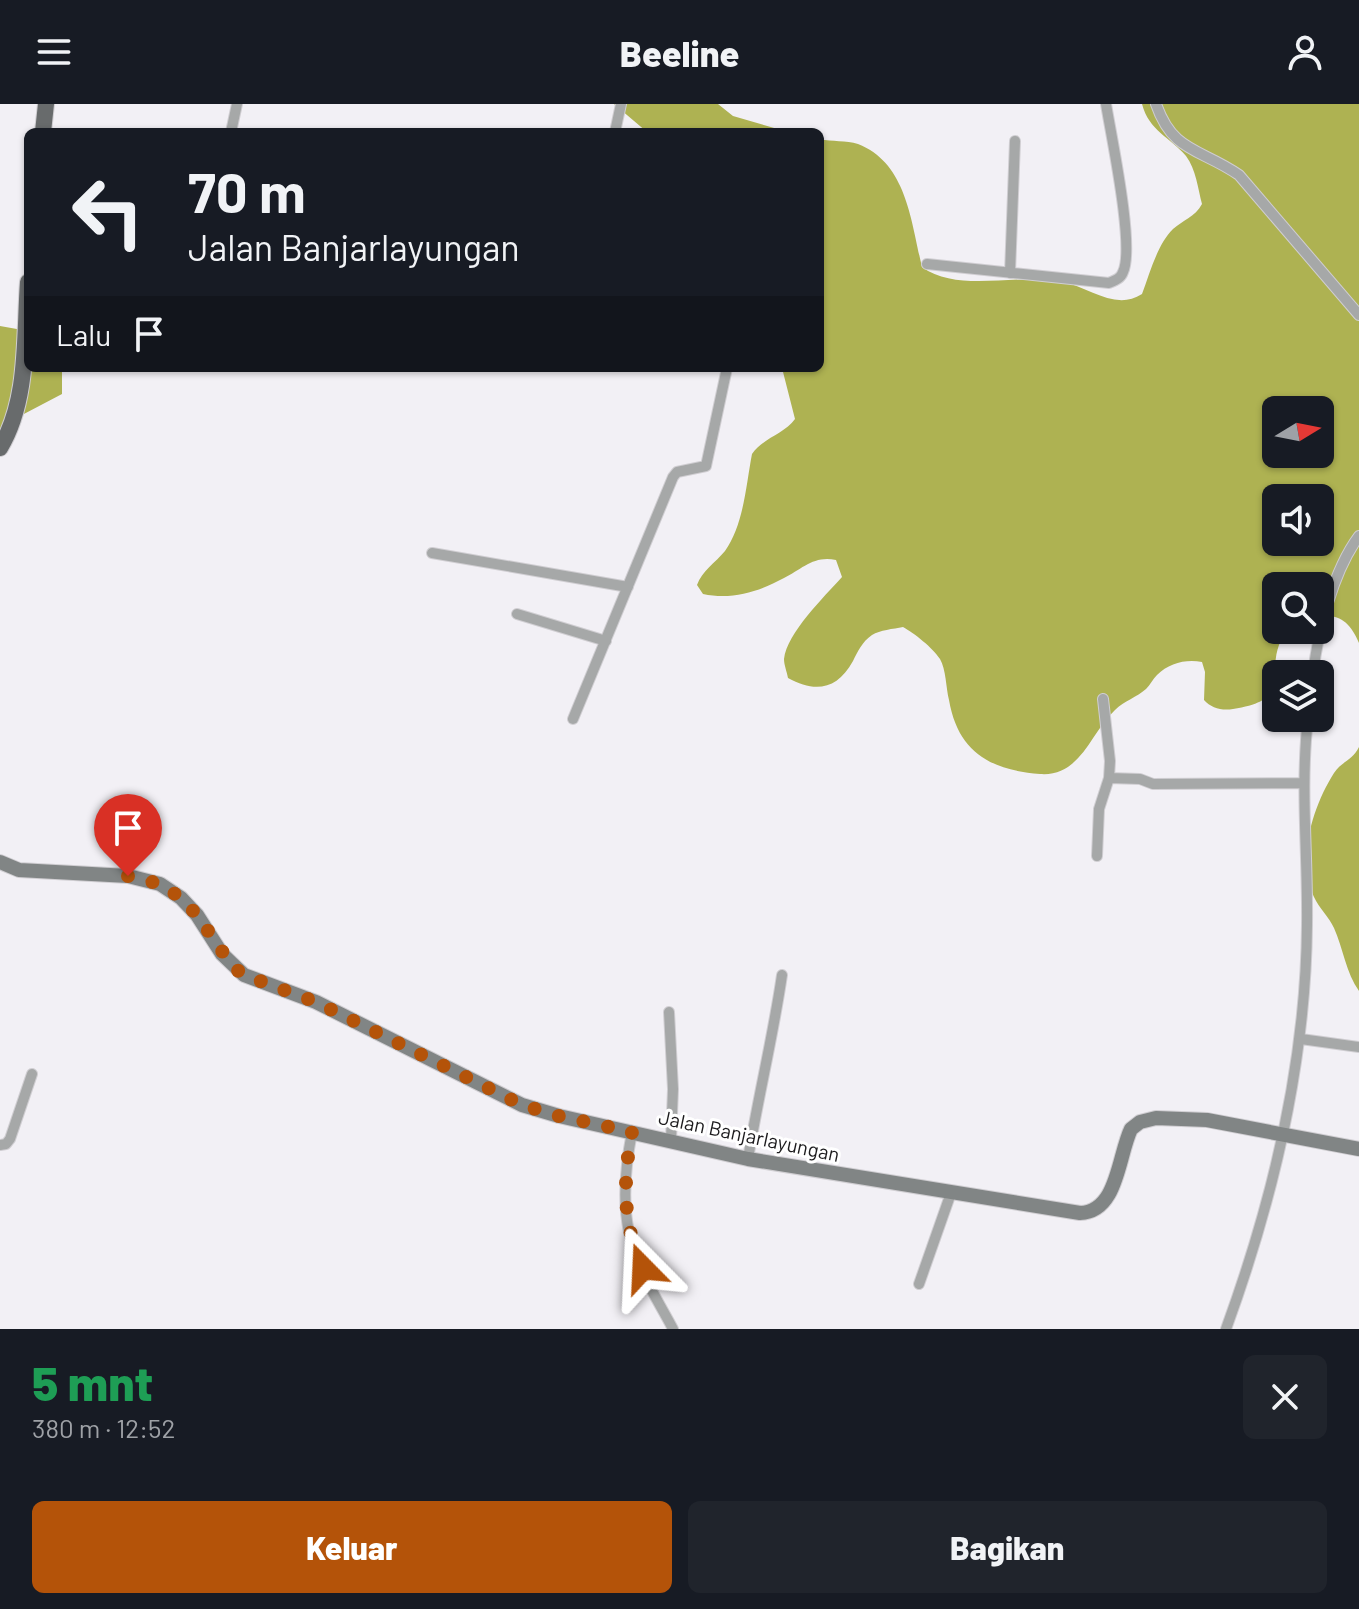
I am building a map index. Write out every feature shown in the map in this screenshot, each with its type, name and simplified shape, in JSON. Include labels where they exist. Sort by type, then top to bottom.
[{"type":"main road","points":[[43,128],[46,104]]},
{"type":"main road","points":[[0,448],[11,429],[18,407],[24,332]]},
{"type":"street","points":[[232,128],[237,104]]},
{"type":"street","points":[[616,128],[621,104]]},
{"type":"street","points":[[927,264],[1109,283],[1122,275],[1126,263],[1125,226],[1106,104]]},
{"type":"street","points":[[1156,104],[1171,136],[1182,145],[1216,159],[1239,175],[1359,315]]},
{"type":"street","points":[[1010,273],[1015,141]]},
{"type":"street","points":[[573,719],[674,474],[706,466],[726,372]]},
{"type":"street","points":[[1315,660],[1343,564],[1359,536]]},
{"type":"street","points":[[432,553],[628,587]]},
{"type":"street","points":[[517,614],[606,641]]},
{"type":"street","points":[[1097,856],[1099,809],[1109,778],[1110,761],[1103,699]]},
{"type":"street","points":[[1226,1329],[1244,1279],[1283,1135],[1301,1039],[1307,925],[1302,783],[1307,732]]},
{"type":"street","points":[[1109,778],[1140,779],[1153,784],[1302,783]]},
{"type":"street","name":"Jalan Banjarlayungan","points":[[0,862],[19,870],[128,876],[160,884],[181,898],[197,915],[222,954],[244,975],[316,1002],[522,1105],[748,1159],[1092,1213],[1106,1202],[1131,1129],[1140,1122],[1156,1118],[1207,1120],[1359,1149]]},
{"type":"street","points":[[748,1159],[771,1048],[782,975]]},
{"type":"street","points":[[669,1012],[673,1089],[671,1140]]},
{"type":"street","points":[[1301,1039],[1359,1047]]},
{"type":"street","points":[[0,1145],[10,1139],[32,1074]]},
{"type":"street","points":[[632,1132],[627,1159],[628,1231],[632,1246],[673,1329]]},
{"type":"street","points":[[919,1284],[951,1193]]},
{"type":"green space","points":[[614,104],[718,104],[733,116],[774,128],[642,128]]},
{"type":"green space","points":[[1142,104],[1359,104],[1359,643],[1352,630],[1334,617],[1334,572],[1262,572],[1262,644],[1280,644],[1276,660],[1262,660],[1262,700],[1233,709],[1213,707],[1204,700],[1205,672],[1202,662],[1178,663],[1167,667],[1146,689],[1115,710],[1075,761],[1054,773],[1040,774],[992,763],[969,745],[953,718],[940,659],[923,641],[903,627],[872,635],[847,671],[833,683],[807,686],[788,678],[784,659],[792,638],[842,577],[836,560],[815,561],[774,583],[745,594],[703,594],[697,585],[705,571],[725,551],[736,529],[752,454],[795,419],[783,372],[824,372],[824,139],[858,144],[887,165],[897,179],[910,213],[922,267],[937,275],[972,281],[1028,279],[1064,282],[1103,297],[1122,300],[1142,294],[1154,260],[1167,236],[1202,204],[1186,156],[1155,127]]},
{"type":"green space","points":[[0,326],[24,330],[24,372],[62,372],[62,394],[22,415],[0,438]]},
{"type":"green space","points":[[1359,747],[1359,991],[1334,928],[1314,897],[1309,882],[1307,850],[1309,833],[1326,786]]},
{"type":"route","points":[[128,876],[160,884],[181,898],[197,915],[222,954],[244,975],[297,993],[522,1105],[632,1132],[627,1159],[626,1214],[632,1246],[643,1268]]}]
